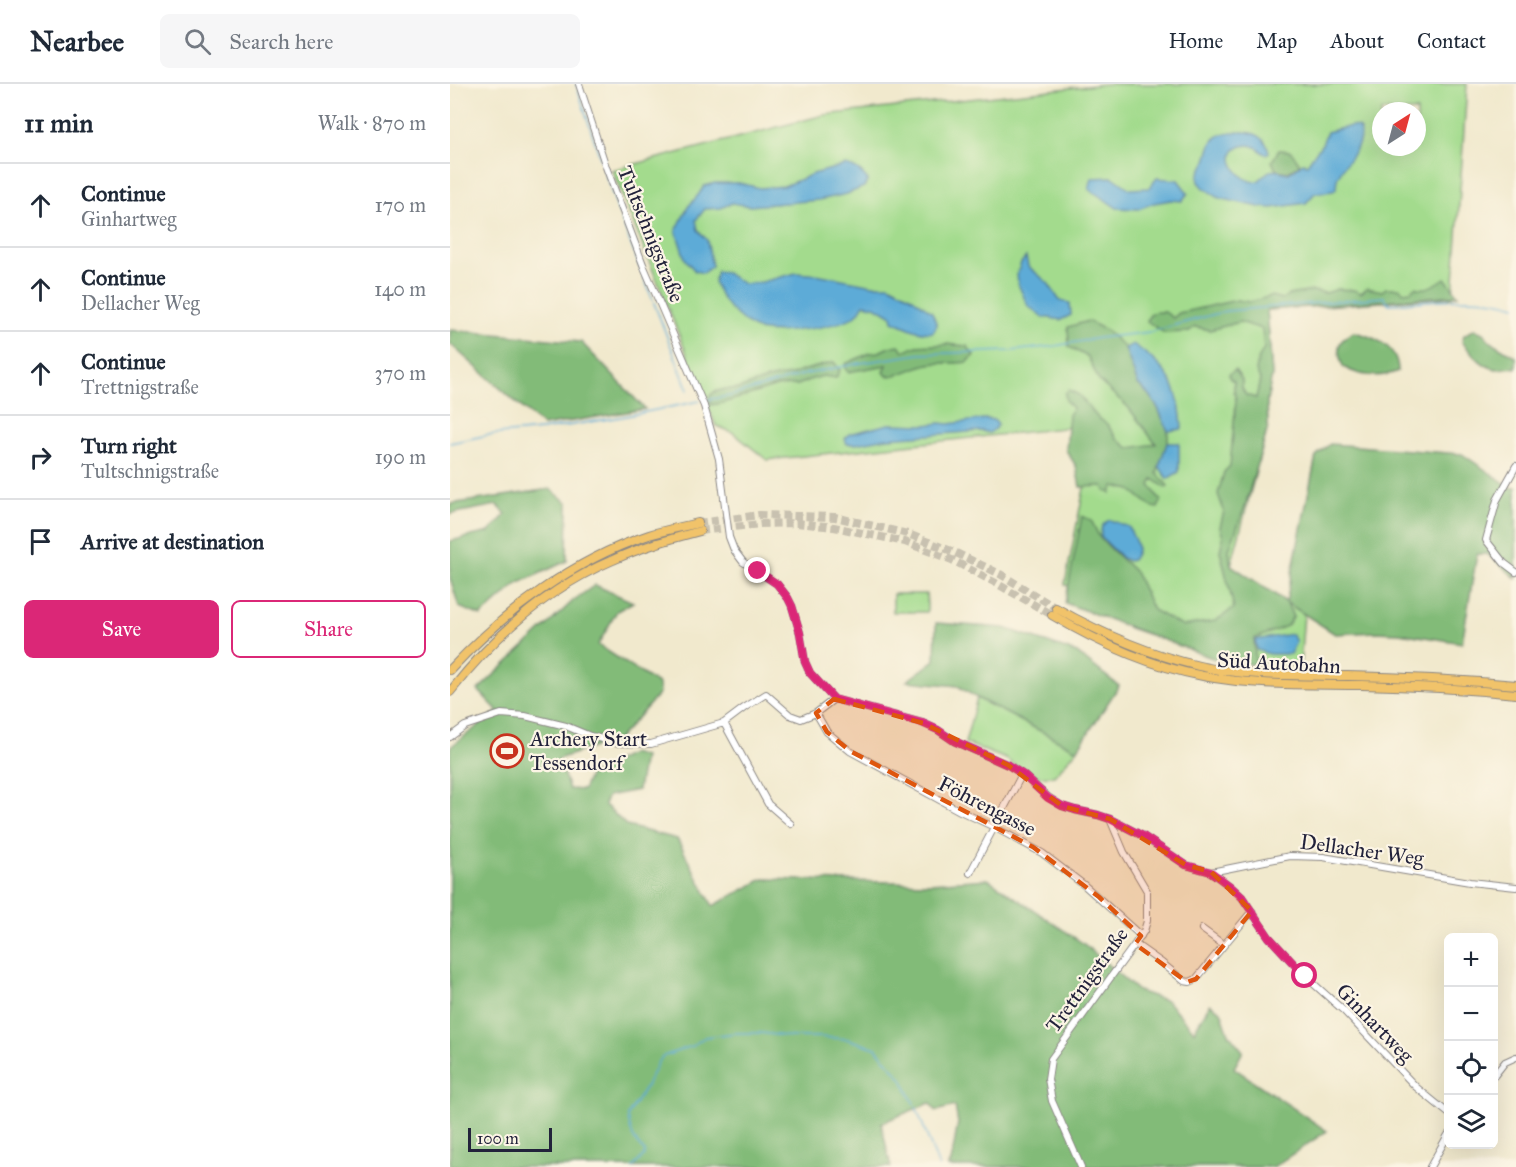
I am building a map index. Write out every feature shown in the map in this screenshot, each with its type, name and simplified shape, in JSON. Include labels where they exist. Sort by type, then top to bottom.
[{"type":"highway","points":[[450,670],[513,611],[579,567],[610,551],[649,536],[699,527],[612,560],[547,597],[498,637],[450,692]]},
{"type":"highway","name":"Süd Autobahn","points":[[1516,685],[1427,678],[1275,675],[1200,666],[1134,647],[1054,612],[1080,632],[1134,656],[1202,676],[1285,684],[1424,687],[1516,694]]},
{"type":"street","name":"Tultschnigstraße","points":[[579,84],[606,167],[640,256],[704,406],[719,459],[729,537],[734,550],[743,562],[777,584],[788,598],[795,615],[805,662],[810,673],[834,699]]},
{"type":"street","points":[[1516,466],[1497,500],[1486,540],[1504,563],[1516,572]]},
{"type":"street","points":[[450,737],[465,726],[501,714],[525,716],[566,726],[590,736],[619,742],[651,744],[724,723],[766,694],[790,716],[801,719],[816,713],[834,699],[922,723],[954,741],[1002,762],[1022,774],[1048,798],[1062,806],[1110,819]]},
{"type":"street","name":"Föhrengasse","points":[[816,713],[827,732],[850,751],[960,811],[1033,847],[1099,897],[1141,936]]},
{"type":"street","points":[[724,723],[768,804],[791,824]]},
{"type":"street","points":[[970,873],[1022,774]]},
{"type":"street","name":"Dellacher Weg","points":[[1110,819],[1143,836],[1186,865],[1211,872],[1290,856],[1323,858],[1470,882],[1516,887]]},
{"type":"street","name":"Trettnigstraße","points":[[1081,1167],[1052,1101],[1048,1079],[1051,1059],[1141,936],[1148,917],[1147,891],[1124,852],[1110,819]]},
{"type":"street","name":"Ginhartweg","points":[[1211,872],[1248,903],[1269,937],[1305,976],[1344,1011],[1402,1075],[1444,1109]]},
{"type":"street","points":[[1135,944],[1187,982],[1196,979],[1252,911]]},
{"type":"street","points":[[1202,929],[1224,945]]},
{"type":"street","points":[[1498,1071],[1505,1062],[1516,1057]]},
{"type":"street","points":[[1430,1167],[1444,1143]]},
{"type":"highlighted area","points":[[834,699],[923,723],[1008,765],[1062,806],[1110,819],[1186,865],[1211,872],[1252,911],[1196,979],[1187,982],[1135,944],[1141,936],[1099,897],[1033,847],[850,751],[827,732],[816,713]]},
{"type":"green space","points":[[1105,84],[1467,84],[1453,297],[1267,310],[1272,375],[1267,401],[1268,427],[1231,565],[1304,614],[1300,666],[1217,657],[1129,628],[1065,584],[1084,488],[1072,427],[767,460],[732,432],[716,426],[612,170],[824,115]]},
{"type":"green space","points":[[1279,150],[1291,151],[1300,164],[1288,172],[1276,170],[1272,161]]},
{"type":"green space","points":[[1445,278],[1458,295],[1267,310],[1272,375],[1267,401],[1268,427],[1245,506],[1229,550],[1231,565],[1286,602],[1316,456],[1330,444],[1462,454],[1512,488],[1516,487],[1516,578],[1487,554],[1477,554],[1462,643],[1399,633],[1335,634],[1287,603],[1293,617],[1287,626],[1254,639],[1256,665],[1215,659],[1065,603],[1082,516],[1091,520],[1100,538],[1135,572],[1153,610],[1182,626],[1215,621],[1234,608],[1220,551],[1223,537],[1220,527],[1224,511],[1218,494],[1224,472],[1230,466],[1236,400],[1234,381],[1230,379],[1229,374],[1235,370],[1242,380],[1242,388],[1246,395],[1256,398],[1260,380],[1256,371],[1264,348],[1262,329],[1240,322],[1210,330],[1195,327],[1188,332],[1164,333],[1147,321],[1152,314],[1165,312],[1173,318],[1179,313],[1237,300],[1250,302],[1271,296],[1282,299],[1288,295],[1313,291],[1326,293],[1338,289],[1361,293],[1367,288],[1382,291],[1386,288],[1399,288],[1404,292],[1411,291],[1415,287],[1423,289],[1431,287]]},
{"type":"green space","points":[[1088,321],[1106,330],[1125,348],[1138,384],[1158,408],[1168,431],[1168,441],[1157,473],[1168,486],[1166,488],[1153,479],[1150,485],[1161,501],[1158,508],[1152,507],[1131,490],[1114,486],[1111,493],[1105,491],[1103,486],[1080,487],[1076,466],[1066,450],[1069,415],[1073,408],[1066,401],[1065,393],[1069,390],[1079,395],[1098,418],[1107,424],[1117,439],[1129,448],[1156,444],[1128,407],[1099,381],[1088,357],[1069,347],[1068,327]]},
{"type":"green space","points":[[1474,329],[1516,357],[1516,368],[1492,368],[1478,359],[1462,342],[1464,335]]},
{"type":"green space","points":[[450,330],[581,342],[645,409],[543,426],[450,344]]},
{"type":"green space","points":[[1354,332],[1377,340],[1390,349],[1397,362],[1398,371],[1384,375],[1370,375],[1356,373],[1343,367],[1339,346]]},
{"type":"green space","points":[[946,344],[967,346],[974,355],[968,362],[929,364],[893,376],[887,376],[884,372],[887,365],[848,372],[846,370],[845,364],[889,347],[899,345],[904,351],[920,346]]},
{"type":"green space","points":[[834,362],[840,370],[836,378],[823,376],[798,385],[777,386],[711,405],[709,397],[714,392],[738,389],[770,378],[791,375]]},
{"type":"green space","points":[[550,489],[568,503],[567,561],[517,584],[481,616],[459,607],[450,578],[450,541],[489,532],[506,514],[497,505],[450,514],[450,504]]},
{"type":"green space","points":[[595,585],[633,602],[617,611],[598,645],[658,684],[659,694],[618,739],[558,759],[569,789],[583,790],[589,776],[632,753],[644,757],[638,790],[608,796],[604,804],[627,826],[677,839],[713,906],[763,879],[930,883],[988,879],[1084,944],[1138,991],[1167,1001],[1194,1031],[1210,1004],[1221,1011],[1229,1034],[1243,1051],[1234,1068],[1327,1131],[1273,1167],[948,1167],[951,1162],[958,1123],[955,1106],[936,1111],[930,1103],[881,1123],[891,1167],[450,1167],[450,747],[498,711],[478,690],[574,600]]},
{"type":"green space","points":[[893,594],[927,594],[927,612],[893,612]]},
{"type":"green space","points":[[936,623],[1005,628],[1077,653],[1119,686],[1077,750],[958,686],[907,681],[935,660]]},
{"type":"green space","points":[[977,698],[1077,750],[1054,776],[1031,777],[1006,759],[965,743]]},
{"type":"water","points":[[1351,126],[1358,127],[1361,131],[1360,139],[1356,150],[1338,177],[1336,189],[1315,193],[1306,203],[1272,208],[1259,207],[1219,198],[1199,182],[1198,176],[1211,145],[1220,135],[1249,132],[1264,140],[1269,152],[1267,154],[1251,145],[1242,146],[1233,153],[1233,164],[1236,169],[1245,178],[1254,182],[1267,172],[1277,170],[1289,173],[1303,163],[1307,164],[1322,144],[1327,132]]},
{"type":"water","points":[[846,165],[866,177],[868,180],[864,187],[847,194],[819,200],[750,206],[732,203],[721,208],[705,209],[696,220],[698,230],[707,240],[712,266],[703,273],[695,271],[685,259],[676,231],[688,207],[704,186],[715,183],[739,183],[760,188],[784,186],[813,174]]},
{"type":"water","points":[[1113,177],[1130,189],[1149,188],[1157,178],[1178,180],[1188,193],[1182,201],[1154,203],[1138,209],[1117,208],[1089,189],[1092,178]]},
{"type":"water","points":[[1026,257],[1028,266],[1048,283],[1060,301],[1070,303],[1071,315],[1061,320],[1043,317],[1028,306],[1018,284],[1017,274]]},
{"type":"water","points":[[717,271],[726,273],[744,284],[796,273],[821,275],[873,285],[889,285],[910,296],[932,312],[937,325],[933,332],[918,331],[893,321],[892,316],[877,307],[864,304],[857,314],[823,327],[792,331],[756,329],[737,315],[720,295],[714,282]]},
{"type":"water","points":[[1133,344],[1155,362],[1170,379],[1178,401],[1182,429],[1168,431],[1158,408],[1138,384],[1125,348]]},
{"type":"water","points":[[993,420],[998,425],[989,433],[982,431],[887,438],[856,444],[847,444],[845,439],[849,434],[889,424],[949,424]]},
{"type":"water","points":[[1167,443],[1179,443],[1179,472],[1167,479],[1159,466]]},
{"type":"water","points":[[1110,520],[1129,527],[1137,547],[1132,560],[1122,558],[1101,537],[1102,527]]},
{"type":"water","points":[[1292,634],[1296,642],[1290,654],[1269,654],[1257,650],[1255,640]]},
{"type":"waterway","points":[[576,84],[601,160]]},
{"type":"waterway","points":[[604,170],[688,390]]},
{"type":"waterway","points":[[705,400],[730,396],[806,374],[860,363],[919,354],[1011,351],[1055,346],[1150,332],[1226,311],[1384,297],[1389,304],[1469,299],[1516,306]]},
{"type":"waterway","points":[[450,443],[488,435],[541,430],[621,417],[700,401]]},
{"type":"waterway","points":[[633,1167],[644,1156],[645,1151],[633,1135],[628,1115],[659,1060],[692,1046],[705,1037],[735,1033],[761,1033],[792,1037],[847,1039],[876,1048],[902,1079],[914,1104]]},
{"type":"waterway","points":[[916,1107],[939,1167]]},
{"type":"tunnel","points":[[698,523],[760,515],[835,517],[908,534],[954,552],[1000,574],[1056,608]]},
{"type":"tunnel","points":[[700,531],[760,524],[797,523],[834,527],[905,542],[952,560],[1052,615]]},
{"type":"place","name":"Archery Start Tessendorf","points":[[507,751]]},
{"type":"route","points":[[758,571],[774,581],[788,598],[810,673],[834,699],[922,723],[938,730],[954,741],[1008,765],[1022,774],[1048,798],[1062,806],[1110,819],[1143,836],[1186,865],[1211,872],[1248,903],[1269,937],[1305,976]]}]
